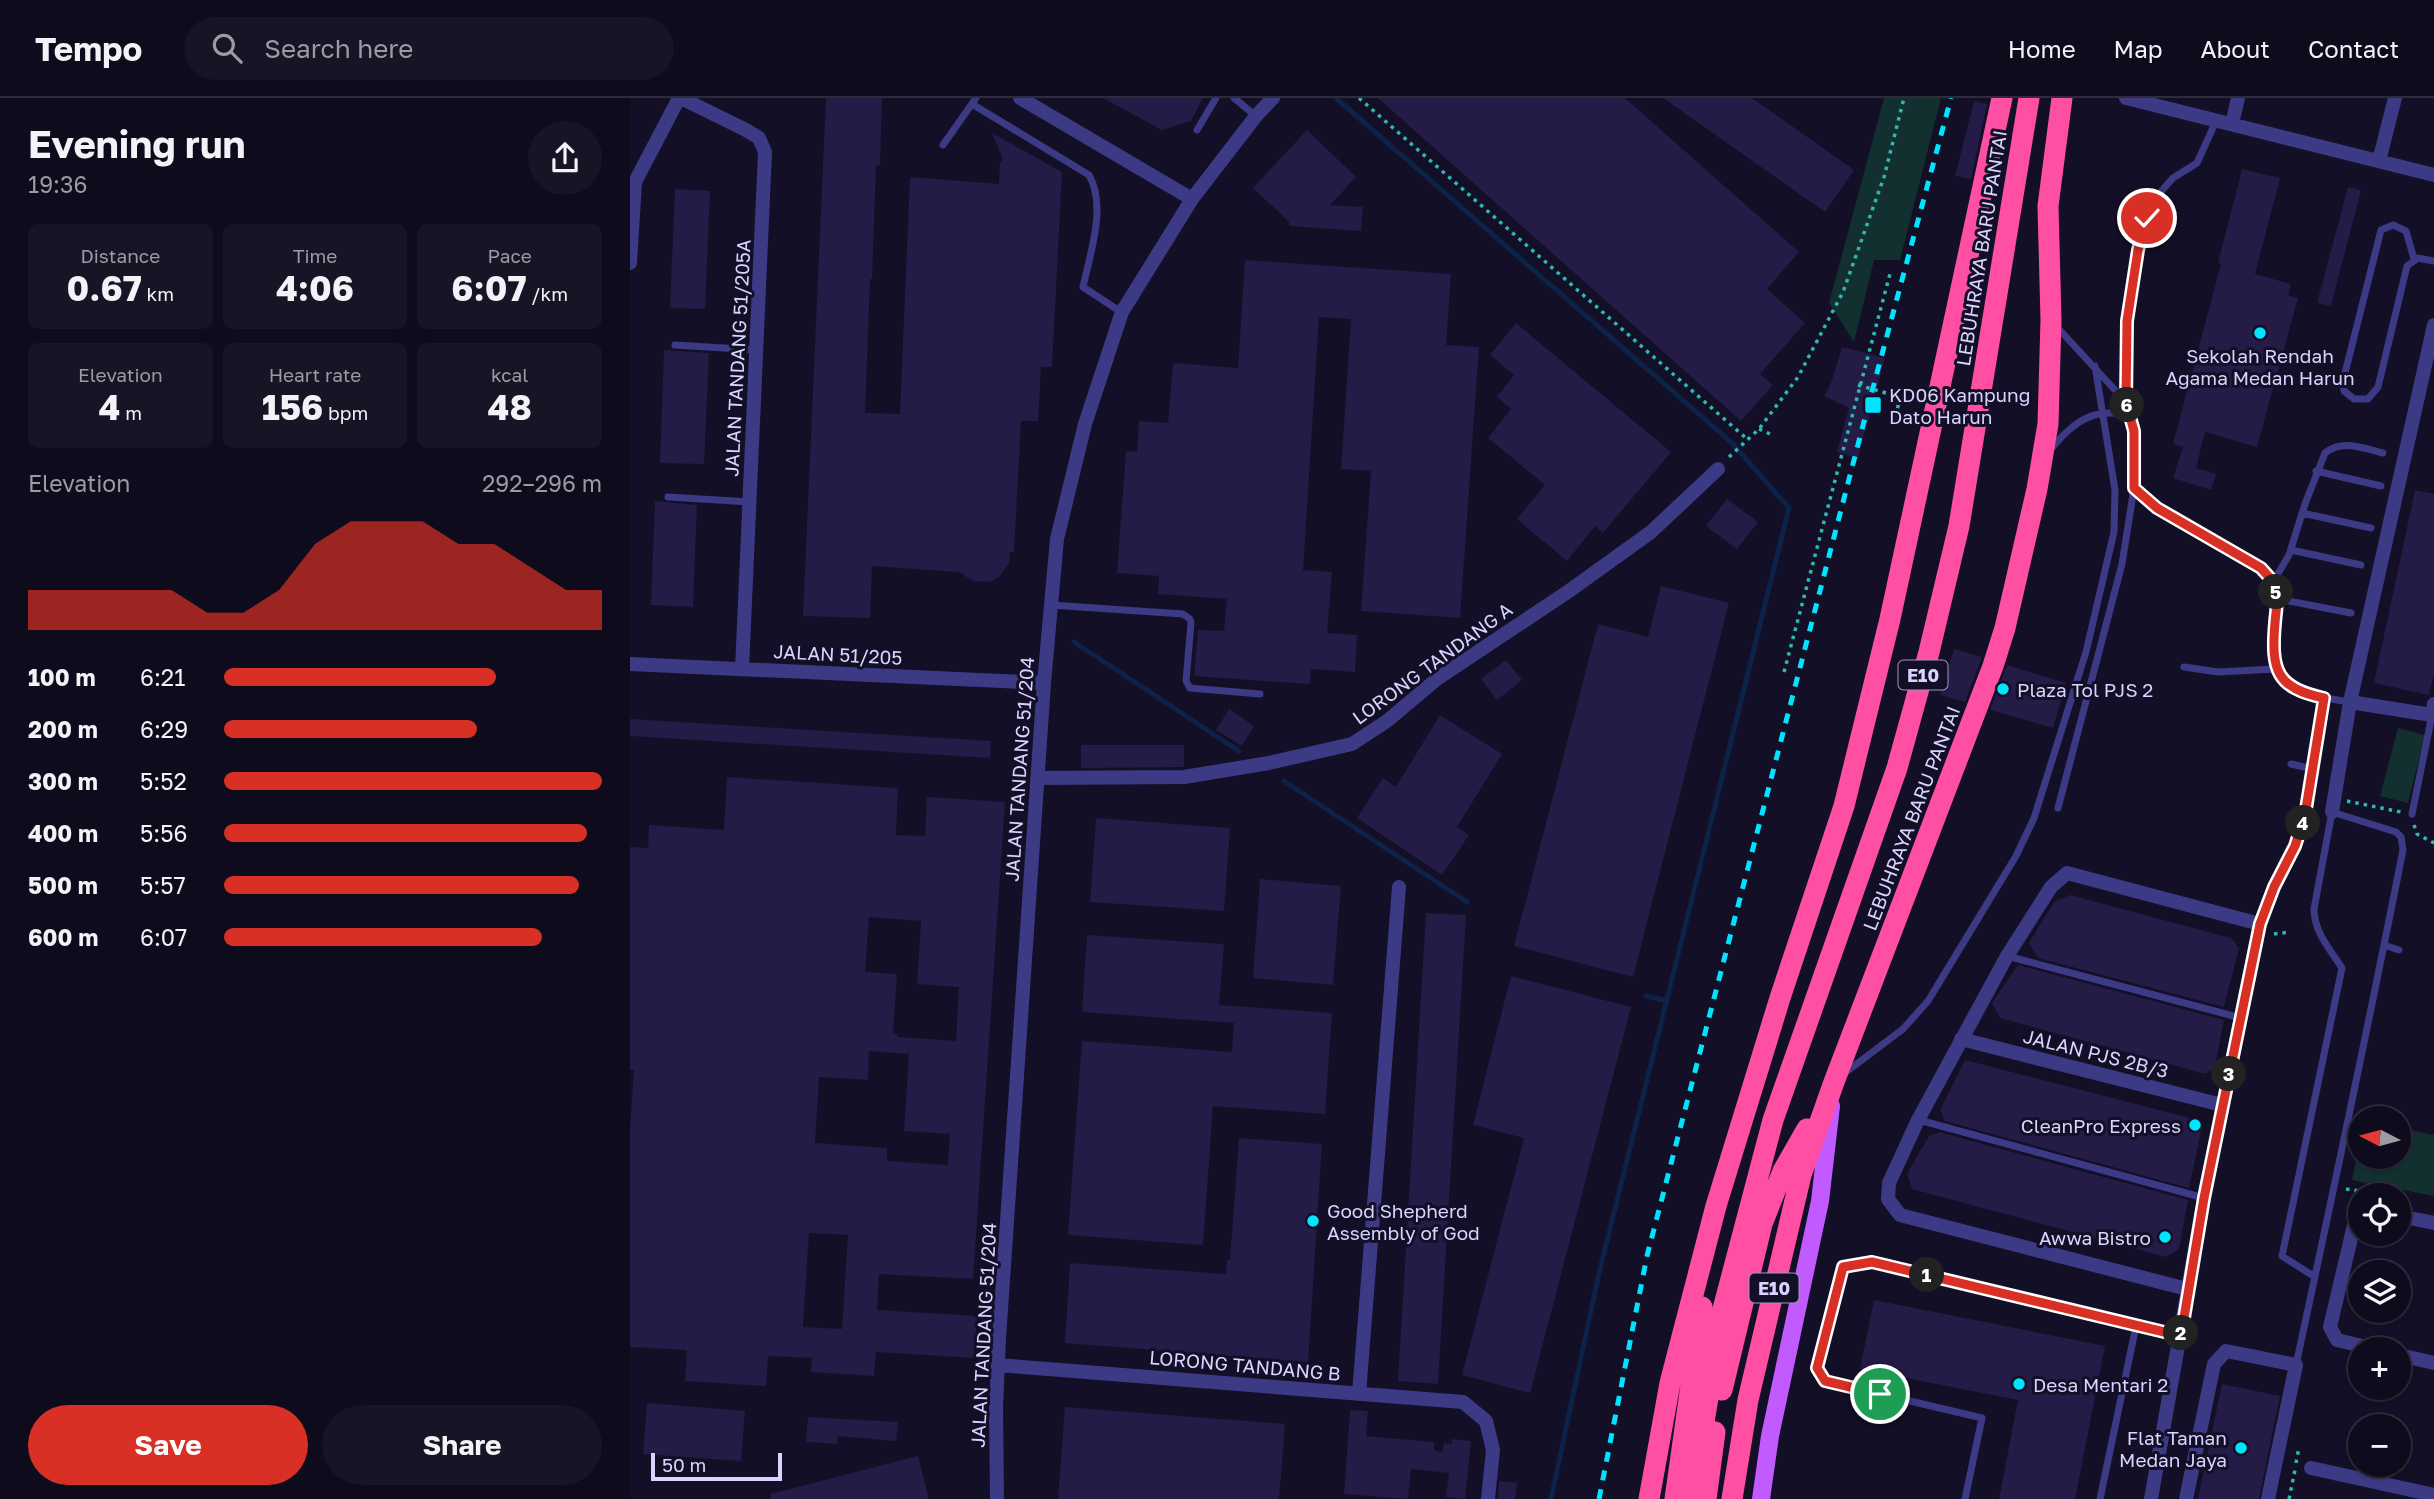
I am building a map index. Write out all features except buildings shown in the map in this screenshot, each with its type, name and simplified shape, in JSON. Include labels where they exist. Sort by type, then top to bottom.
[{"type":"highway","points":[[1649,1499],[1670,1383],[1716,1206],[1780,998],[1844,806],[1889,619],[2002,98]]},
{"type":"highway","name":"LEBUHRAYA BARU PANTAI","points":[[1691,1499],[1723,1310],[1773,1120],[1897,768],[1929,652],[1959,526],[2029,98]]},
{"type":"highway","name":"LEBUHRAYA BARU PANTAI","points":[[1732,1499],[1748,1400],[1801,1175],[2005,628],[2048,424],[2051,320],[2048,206],[2062,98]]},
{"type":"highway","points":[[1706,1499],[1721,1392],[1762,1224],[1783,1171],[1834,1082]]},
{"type":"highway","points":[[1675,1499],[1716,1206]]},
{"type":"main road","points":[[1761,1499],[1770,1436],[1820,1201],[1834,1082]]},
{"type":"street","points":[[630,263],[635,182],[680,98]]},
{"type":"street","name":"JALAN TANDANG 51/205A","points":[[680,98],[746,130],[758,138],[765,152],[742,668]]},
{"type":"street","points":[[1020,98],[1192,199]]},
{"type":"street","name":"JALAN TANDANG 51/204","points":[[997,1499],[998,1365],[1037,778],[1057,538],[1085,424],[1122,312],[1192,199],[1273,98]]},
{"type":"street","points":[[2126,98],[2434,175]]},
{"type":"street","points":[[2232,124],[2238,98]]},
{"type":"street","points":[[2379,161],[2395,98]]},
{"type":"street","points":[[2333,805],[2350,702],[2434,325]]},
{"type":"street","name":"LORONG TANDANG A","points":[[1037,778],[1184,777],[1269,763],[1352,744],[1387,721],[1437,679],[1569,591],[1651,532],[1717,469]]},
{"type":"street","name":"JALAN 51/205","points":[[630,664],[1044,683]]},
{"type":"street","points":[[2350,702],[2433,710]]},
{"type":"street","points":[[2151,1499],[2204,1198],[2260,924],[2067,873],[2051,887],[2007,956],[1961,1038],[1889,1183],[1888,1199],[1900,1215],[2187,1289]]},
{"type":"street","name":"LORONG TANDANG B","points":[[998,1365],[1359,1394],[1399,887]]},
{"type":"street","name":"JALAN PJS 2B/3","points":[[1961,1038],[2222,1105]]},
{"type":"street","points":[[2411,1218],[2434,1223]]},
{"type":"street","points":[[2348,1343],[2337,1340],[2330,1327],[2349,1246]]},
{"type":"street","points":[[2186,1499],[2214,1364],[2226,1351],[2296,1365],[2268,1499]]},
{"type":"street","points":[[2411,1358],[2434,1363]]},
{"type":"street","points":[[1359,1394],[1463,1402],[1486,1421],[1493,1450],[1488,1499]]},
{"type":"street","points":[[2311,1468],[2434,1495]]},
{"type":"lane","points":[[1197,130],[1216,98]]},
{"type":"lane","points":[[1234,98],[1256,116]]},
{"type":"lane","points":[[943,145],[974,101],[1089,176],[1096,187],[1096,216],[1083,287],[1122,312]]},
{"type":"lane","points":[[2058,808],[2122,564],[2134,488],[2135,454],[2131,416],[2126,402],[2127,321],[2138,250],[2147,218],[2158,195],[2165,185],[2197,163],[2216,121]]},
{"type":"lane","points":[[2414,259],[2406,231],[2393,225],[2381,230],[2343,381],[2344,391],[2354,399],[2368,399],[2378,387],[2407,266],[2414,259],[2434,261]]},
{"type":"lane","points":[[2051,320],[2126,402]]},
{"type":"lane","points":[[675,345],[757,350]]},
{"type":"lane","points":[[1834,1082],[1903,1029],[1928,1001],[2016,856],[2034,818],[2086,652],[2114,532],[2115,490],[2095,366]]},
{"type":"lane","points":[[2042,459],[2073,424],[2103,413],[2131,416]]},
{"type":"lane","points":[[2273,582],[2291,550],[2316,471],[2325,453],[2332,447],[2346,444],[2383,453]]},
{"type":"lane","points":[[2316,471],[2381,486]]},
{"type":"lane","points":[[2134,488],[2157,508],[2261,568],[2273,582],[2278,599],[2275,669],[2290,686],[2300,692],[2350,702]]},
{"type":"lane","points":[[668,497],[750,502]]},
{"type":"lane","points":[[2302,513],[2371,528]]},
{"type":"lane","points":[[2291,550],[2361,565]]},
{"type":"lane","points":[[2278,599],[2351,613]]},
{"type":"lane","points":[[1051,605],[1183,614],[1191,623],[1186,681],[1190,688],[1260,694]]},
{"type":"lane","points":[[2184,667],[2218,672],[2275,669]]},
{"type":"lane","points":[[2412,814],[2433,710]]},
{"type":"lane","points":[[2260,924],[2274,887],[2295,846],[2305,815],[2313,769],[2291,764]]},
{"type":"lane","points":[[2296,1365],[2315,1277],[2334,1187],[2403,850],[2401,837],[2390,829],[2333,805],[2314,921],[2342,968],[2282,1256],[2315,1277]]},
{"type":"lane","points":[[2384,945],[2399,950]]},
{"type":"lane","points":[[2007,956],[2241,1017]]},
{"type":"lane","points":[[1918,1120],[2204,1198]]},
{"type":"lane","points":[[1965,1499],[1982,1418],[1825,1381],[1817,1368],[1843,1267],[1872,1262],[2181,1336]]},
{"type":"lane","points":[[2101,1499],[2136,1326]]},
{"type":"path","points":[[1359,98],[1747,439]]},
{"type":"path","points":[[1717,469],[1759,429],[1798,377],[1843,292],[1884,177],[1904,98]]},
{"type":"path","points":[[1784,672],[1891,270]]},
{"type":"path","points":[[1850,414],[1858,385],[1900,397],[1894,425]]},
{"type":"path","points":[[1759,429],[1770,433]]},
{"type":"path","points":[[2313,769],[2324,698]]},
{"type":"path","points":[[2333,805],[2412,814],[2417,834],[2434,843]]},
{"type":"path","points":[[2334,1187],[2348,1189]]},
{"type":"path","points":[[2289,1499],[2299,1447]]},
{"type":"green space","points":[[1884,98],[1941,98],[1900,260],[1874,260],[1854,342],[1829,303]]},
{"type":"green space","points":[[2398,728],[2425,735],[2408,803],[2380,796]]},
{"type":"green space","points":[[2412,1131],[2434,1135],[2434,1196],[2411,1192],[2411,1183],[2367,1183],[2352,1180],[2354,1169],[2412,1169]]},
{"type":"waterway","points":[[1336,98],[1731,442],[1789,508],[1599,1273],[1551,1499]]},
{"type":"waterway","points":[[1074,642],[1239,751]]},
{"type":"waterway","points":[[1284,781],[1467,902]]},
{"type":"waterway","points":[[1646,996],[1667,1001]]},
{"type":"railway","points":[[1599,1499],[1647,1256],[1951,98]]},
{"type":"place","name":"Sekolah Rendah Agama Medan Harun","points":[[2260,333]]},
{"type":"place","name":"KD06 Kampung Dato Harun","points":[[1873,405]]},
{"type":"place","name":"Plaza Tol PJS 2","points":[[2003,689]]},
{"type":"place","name":"CleanPro Express","points":[[2195,1125]]},
{"type":"place","name":"Good Shepherd Assembly of God","points":[[1313,1221]]},
{"type":"place","name":"Awwa Bistro","points":[[2165,1237]]},
{"type":"place","name":"Desa Mentari 2","points":[[2019,1384]]},
{"type":"place","name":"Flat Taman Medan Jaya","points":[[2241,1448]]},
{"type":"route","points":[[1880,1394],[1825,1381],[1817,1368],[1843,1267],[1872,1262],[2181,1336],[2204,1198],[2260,924],[2274,887],[2295,846],[2305,815],[2324,698],[2300,692],[2290,686],[2275,669],[2278,599],[2273,582],[2261,568],[2234,555],[2157,508],[2134,488],[2134,431],[2126,402],[2127,321],[2138,250],[2147,218]]}]
